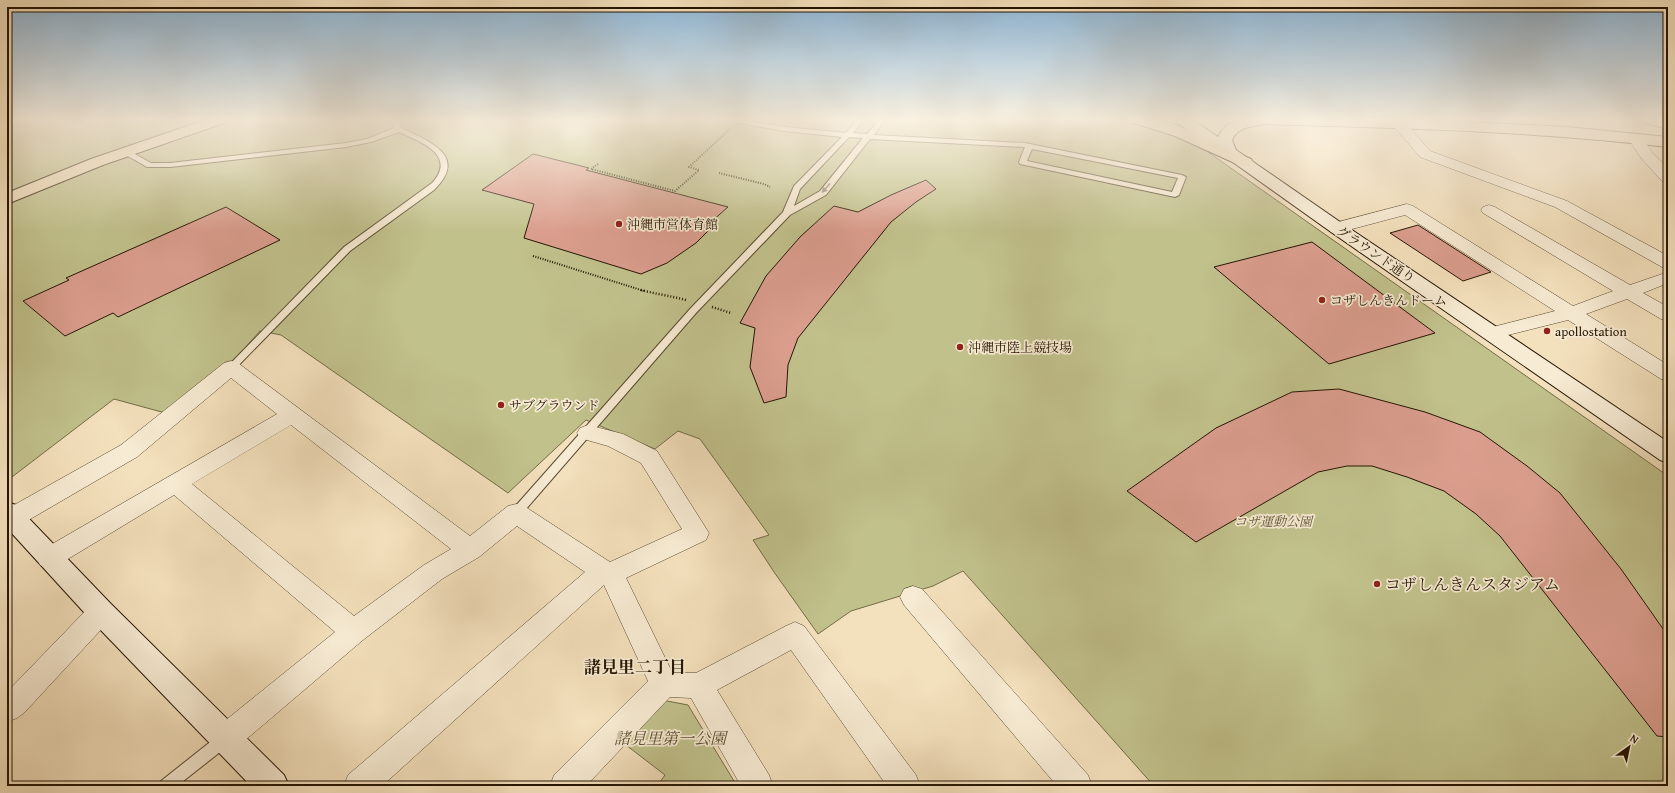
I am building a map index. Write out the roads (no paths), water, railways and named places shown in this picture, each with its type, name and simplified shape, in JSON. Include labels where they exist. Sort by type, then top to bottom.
[{"type":"main road","points":[[7,188],[84,157]]},
{"type":"main road","points":[[7,199],[112,157]]},
{"type":"main road","points":[[1233,157],[1244,162]]},
{"type":"street","name":"グラウンド通り","points":[[1237,157],[1337,228],[1668,454]]},
{"type":"street","points":[[1433,157],[1561,204],[1668,263]]},
{"type":"street","points":[[1648,157],[1668,178]]},
{"type":"street","points":[[1337,228],[1407,210],[1668,374]]},
{"type":"street","points":[[1489,210],[1668,315]]},
{"type":"street","points":[[1492,333],[1571,313],[1668,277]]},
{"type":"street","points":[[273,786],[48,558],[10,515],[129,451],[231,368],[470,550]]},
{"type":"street","points":[[48,558],[291,415]]},
{"type":"street","points":[[359,786],[606,572],[697,533],[649,457],[615,440],[588,433]]},
{"type":"street","points":[[175,483],[354,632]]},
{"type":"street","points":[[226,738],[354,632],[433,572],[470,550],[516,513],[613,577],[664,684]]},
{"type":"street","points":[[913,597],[1077,786]]},
{"type":"street","points":[[7,709],[14,704],[101,612]]},
{"type":"street","points":[[565,786],[664,684],[699,686],[794,634],[905,786]]},
{"type":"street","points":[[699,686],[758,786]]},
{"type":"lane","points":[[134,157],[150,165],[170,165],[240,157]]},
{"type":"lane","points":[[231,368],[347,249],[431,188],[441,177],[445,168],[443,157]]},
{"type":"lane","points":[[787,213],[797,188],[827,157]]},
{"type":"lane","points":[[516,513],[700,304],[787,213],[823,193],[853,157]]},
{"type":"lane","points":[[1025,157],[1023,162],[1175,195],[1182,177],[1084,157]]},
{"type":"lane","points":[[166,786],[226,738]]},
{"type":"place","name":"沖縄市営体育館","points":[[619,224]]},
{"type":"place","name":"コザしんきんドーム","points":[[1322,300]]},
{"type":"place","name":"apollostation","points":[[1547,331]]},
{"type":"place","name":"沖縄市陸上競技場","points":[[960,347]]},
{"type":"place","name":"サブグラウンド","points":[[501,405]]},
{"type":"place","name":"コザしんきんスタジアム","points":[[1377,584]]},
{"type":"district","name":"諸見里二丁目","points":[[635,667]]},
{"type":"park label","name":"コザ運動公園","points":[[1273,521]]},
{"type":"park label","name":"諸見里第一公園","points":[[670,738]]}]
